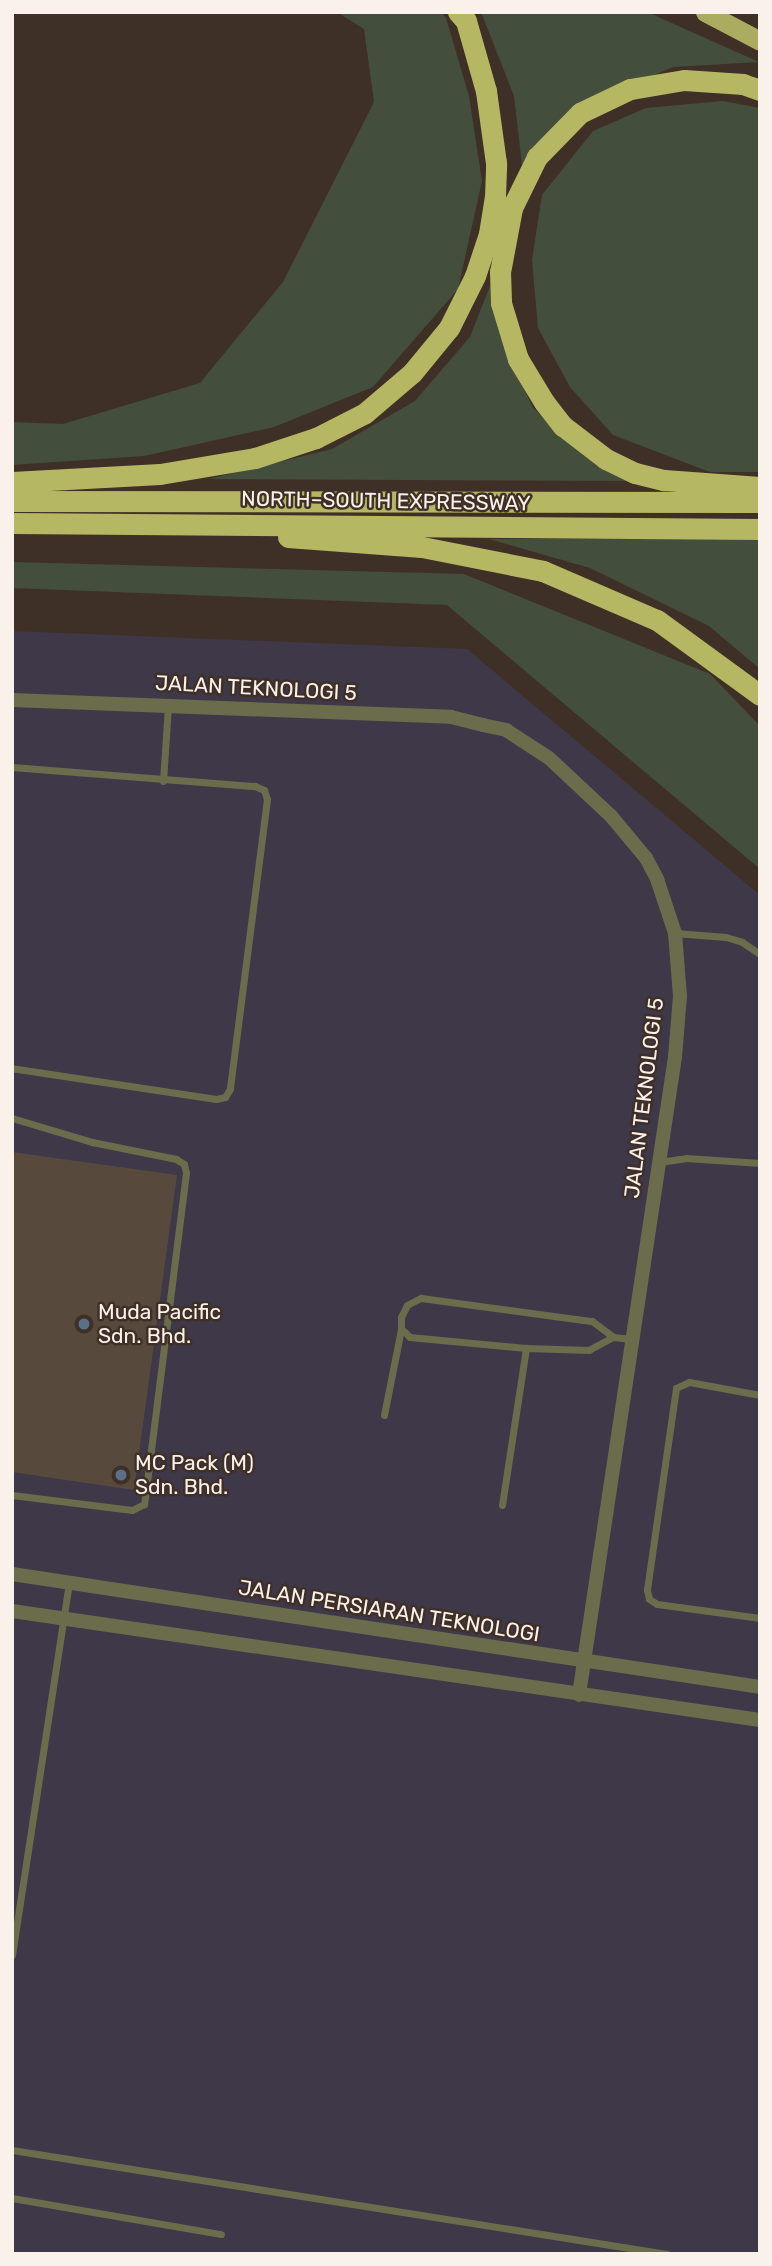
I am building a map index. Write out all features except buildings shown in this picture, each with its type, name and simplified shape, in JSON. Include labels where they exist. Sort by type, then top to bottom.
[{"type":"highway","points":[[12,482],[160,474],[255,458],[316,438],[365,413],[412,373],[449,328],[475,276],[489,234],[495,197],[496,163],[486,91],[466,21],[458,12]]},
{"type":"highway","points":[[705,12],[760,41]]},
{"type":"highway","points":[[760,90],[743,84],[684,80],[630,89],[580,113],[537,157],[512,208],[500,272],[501,303],[518,359],[544,402],[563,426],[606,459],[635,473],[664,480],[760,487]]},
{"type":"highway","name":"NORTH–SOUTH EXPRESSWAY","points":[[12,501],[760,502]]},
{"type":"highway","name":"NORTH–SOUTH EXPRESSWAY","points":[[12,523],[760,529]]},
{"type":"highway","points":[[187,524],[268,536],[422,547],[543,571],[657,620],[760,695]]},
{"type":"street","name":"JALAN TEKNOLOGI 5","points":[[12,700],[451,718],[506,730],[549,758],[631,838],[657,879],[675,933],[679,1009],[675,1057],[579,1695]]},
{"type":"street","name":"JALAN PERSIARAN TEKNOLOGI","points":[[12,1574],[760,1687]]},
{"type":"street","points":[[12,1611],[760,1720]]},
{"type":"lane","points":[[163,780],[168,705]]},
{"type":"lane","points":[[12,767],[256,786],[267,794],[228,1093],[216,1099],[12,1068]]},
{"type":"lane","points":[[675,933],[726,937],[742,942],[760,954]]},
{"type":"lane","points":[[12,1118],[92,1142],[176,1160],[184,1164],[186,1173],[144,1504],[132,1510],[12,1495]]},
{"type":"lane","points":[[658,1162],[686,1158],[760,1163]]},
{"type":"lane","points":[[384,1415],[401,1317],[407,1305],[421,1298],[592,1321],[613,1337],[631,1339]]},
{"type":"lane","points":[[401,1329],[410,1337],[526,1348],[589,1350],[613,1337]]},
{"type":"lane","points":[[502,1505],[526,1348]]},
{"type":"lane","points":[[760,1395],[689,1382],[676,1388],[647,1590],[649,1600],[657,1604],[760,1618]]},
{"type":"lane","points":[[12,1955],[69,1583]]},
{"type":"lane","points":[[12,2150],[667,2254]]},
{"type":"lane","points":[[12,2198],[221,2234]]},
{"type":"shaded area","points":[[12,631],[467,649],[760,895],[760,2254],[12,2254]]},
{"type":"green space","points":[[337,12],[441,12],[446,18],[469,96],[482,181],[458,289],[373,387],[274,427],[144,456],[12,465],[12,422],[63,424],[200,383],[283,282],[374,102],[364,29]]},
{"type":"green space","points":[[481,12],[647,12],[759,62],[673,67],[565,114],[523,173],[514,96]]},
{"type":"green space","points":[[723,101],[760,108],[760,472],[710,472],[613,435],[570,387],[538,328],[532,260],[542,195],[593,131],[646,108]]},
{"type":"green space","points":[[497,268],[509,357],[533,408],[572,445],[637,481],[209,479],[332,449],[415,401],[470,337]]},
{"type":"green space","points":[[489,539],[760,539],[760,669],[709,626],[590,568]]},
{"type":"green space","points":[[12,562],[464,574],[710,674],[760,726],[760,869],[447,605],[12,588]]},
{"type":"place","name":"Muda Pacific Sdn. Bhd.","points":[[84,1324]]},
{"type":"place","name":"MC Pack (M) Sdn. Bhd.","points":[[121,1475]]}]
